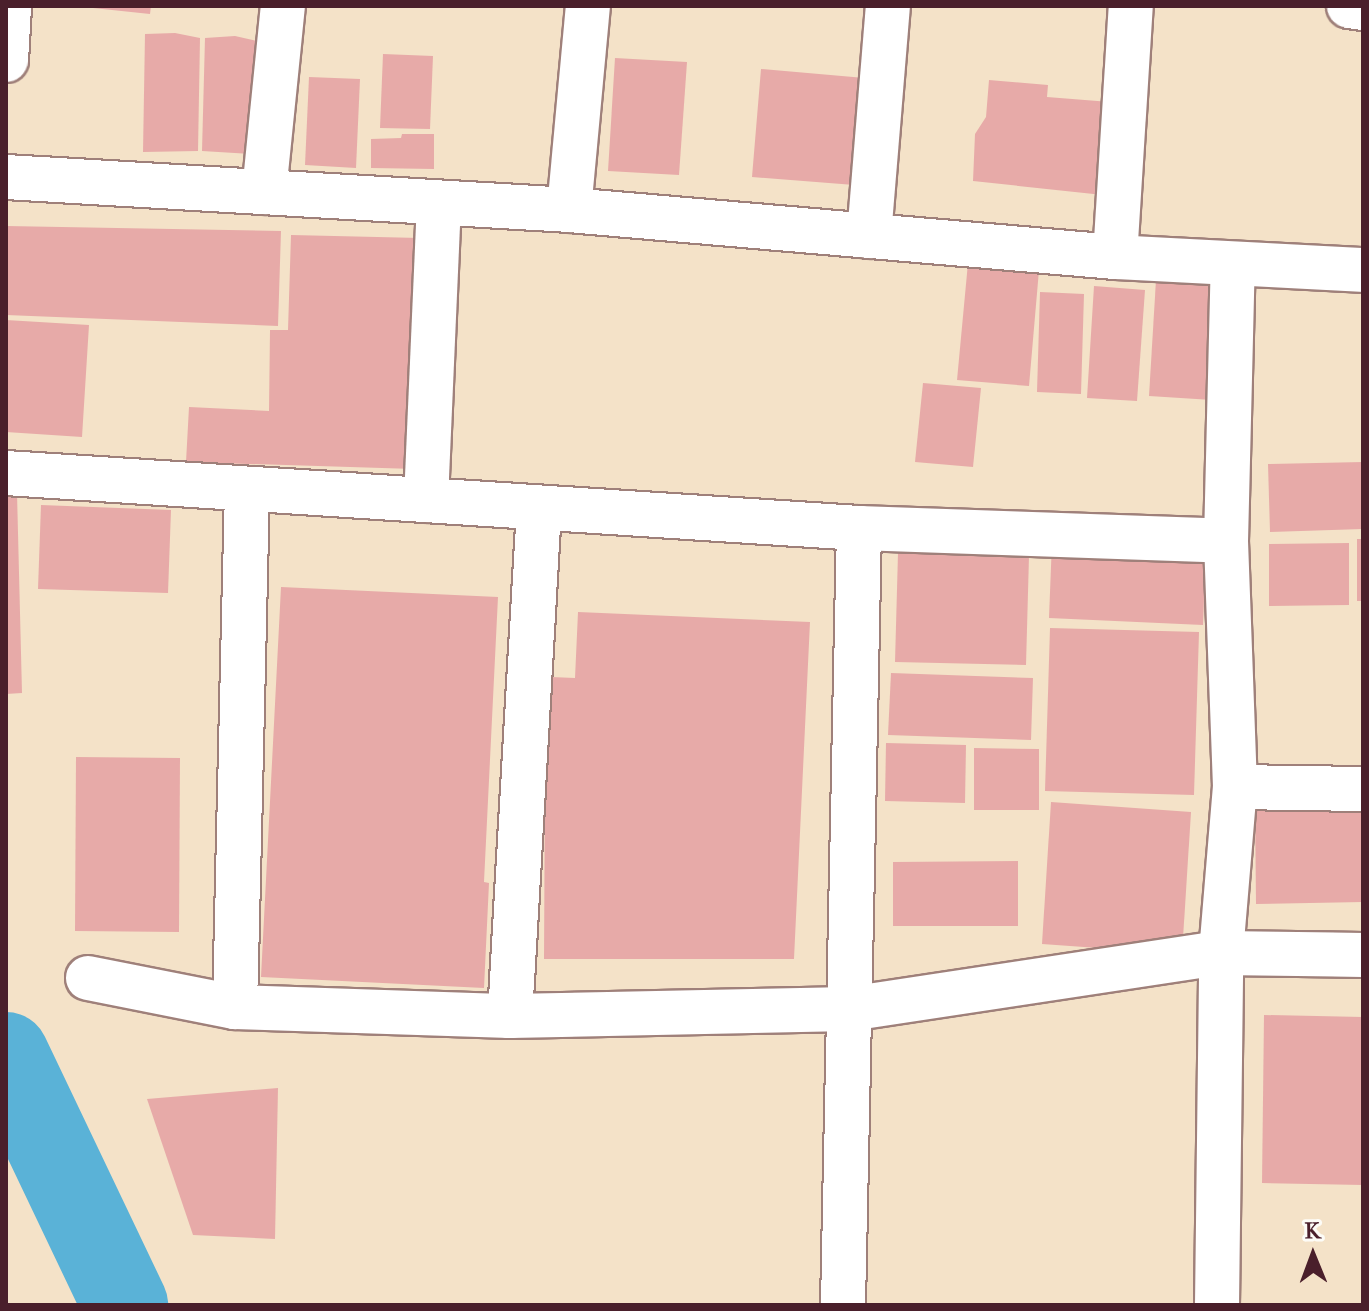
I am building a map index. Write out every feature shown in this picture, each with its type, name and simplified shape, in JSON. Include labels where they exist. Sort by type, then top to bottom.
[{"type":"street","points":[[6,60],[9,6]]},
{"type":"street","points":[[264,192],[283,6]]},
{"type":"street","points":[[569,210],[588,6]]},
{"type":"street","points":[[869,236],[888,6]]},
{"type":"street","points":[[1115,257],[1131,6]]},
{"type":"street","points":[[1349,6],[1363,8]]},
{"type":"street","points":[[6,177],[569,210],[1115,257],[1363,270]]},
{"type":"street","points":[[426,500],[439,204]]},
{"type":"street","points":[[1217,1305],[1221,953],[1235,787],[1226,541],[1233,264]]},
{"type":"street","points":[[6,473],[859,528],[1226,541]]},
{"type":"street","points":[[235,1007],[247,489]]},
{"type":"street","points":[[510,1016],[539,508]]},
{"type":"street","points":[[843,1305],[859,528]]},
{"type":"street","points":[[1235,787],[1363,789]]},
{"type":"street","points":[[88,978],[235,1007],[510,1016],[849,1009],[1221,953],[1363,955]]},
{"type":"building","points":[[74,6],[151,6],[150,14]]},
{"type":"building","points":[[175,33],[200,38],[198,151],[143,152],[145,34]]},
{"type":"building","points":[[235,36],[257,41],[251,154],[202,151],[205,38]]},
{"type":"building","points":[[383,54],[433,56],[430,129],[380,128]]},
{"type":"building","points":[[615,58],[687,62],[679,175],[608,171]]},
{"type":"building","points":[[761,69],[876,79],[867,186],[752,177]]},
{"type":"building","points":[[309,77],[360,79],[356,168],[305,165]]},
{"type":"building","points":[[989,80],[1048,85],[1047,97],[1110,102],[1103,195],[973,181],[975,134],[986,117]]},
{"type":"building","points":[[402,134],[434,134],[434,169],[371,168],[371,139],[401,138]]},
{"type":"building","points":[[6,226],[281,231],[278,326],[6,315]]},
{"type":"building","points":[[291,235],[420,238],[414,469],[186,462],[189,407],[269,411],[270,330],[288,330]]},
{"type":"building","points":[[968,263],[1039,270],[1029,386],[957,380]]},
{"type":"building","points":[[1156,280],[1218,283],[1212,400],[1149,396]]},
{"type":"building","points":[[1094,286],[1145,290],[1137,401],[1087,398]]},
{"type":"building","points":[[1040,292],[1084,294],[1081,394],[1037,392]]},
{"type":"building","points":[[6,320],[89,325],[82,437],[6,432]]},
{"type":"building","points":[[923,383],[981,388],[973,467],[915,462]]},
{"type":"building","points":[[1363,462],[1363,529],[1270,532],[1268,464]]},
{"type":"building","points":[[6,493],[17,493],[22,693],[6,694]]},
{"type":"building","points":[[41,505],[171,510],[168,593],[38,589]]},
{"type":"building","points":[[1357,539],[1363,539],[1363,601],[1357,601]]},
{"type":"building","points":[[1052,541],[1206,547],[1203,625],[1049,618]]},
{"type":"building","points":[[1349,543],[1349,605],[1269,606],[1269,544]]},
{"type":"building","points":[[898,553],[1029,556],[1026,665],[895,662]]},
{"type":"building","points":[[281,587],[498,597],[484,882],[489,883],[484,988],[261,977]]},
{"type":"building","points":[[578,612],[810,622],[794,959],[544,959],[545,776],[551,677],[575,678]]},
{"type":"building","points":[[1050,628],[1199,632],[1194,795],[1045,791]]},
{"type":"building","points":[[891,673],[1033,678],[1031,740],[888,735]]},
{"type":"building","points":[[886,743],[966,745],[965,803],[885,801]]},
{"type":"building","points":[[974,748],[1039,749],[1039,810],[974,810]]},
{"type":"building","points":[[76,757],[180,758],[179,932],[75,931]]},
{"type":"building","points":[[1363,801],[1363,902],[1256,904],[1255,803]]},
{"type":"building","points":[[1051,802],[1191,812],[1182,954],[1042,944]]},
{"type":"building","points":[[1018,861],[1018,926],[893,926],[893,862]]},
{"type":"building","points":[[1264,1015],[1363,1017],[1363,1185],[1262,1183]]},
{"type":"building","points":[[278,1088],[275,1239],[193,1235],[147,1099]]},
{"type":"waterway","points":[[6,1055],[125,1305]]}]
